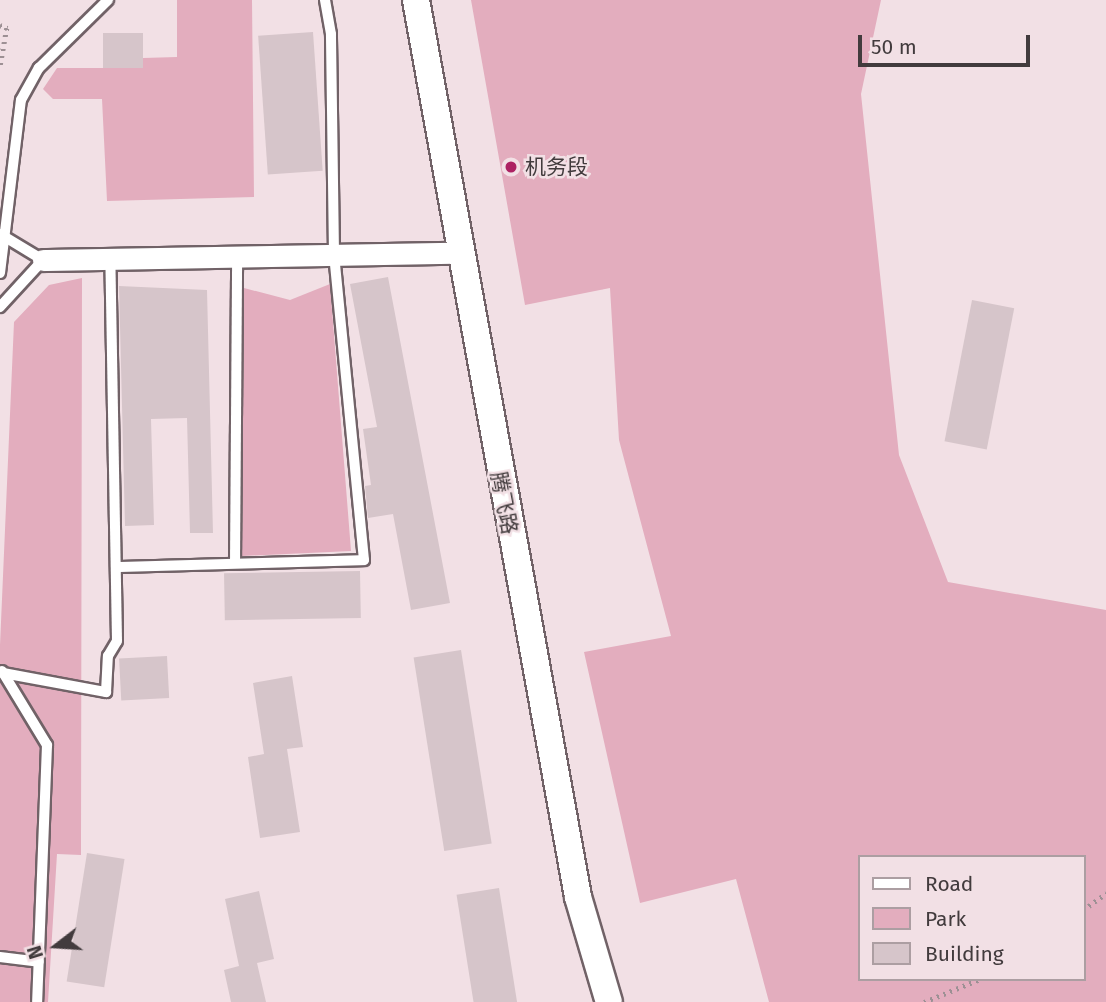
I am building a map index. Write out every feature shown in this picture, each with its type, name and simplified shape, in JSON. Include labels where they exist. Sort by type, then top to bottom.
[{"type":"street","name":"腾飞路","points":[[416,0],[457,253],[578,897],[609,1002]]},
{"type":"street","points":[[43,260],[237,252],[457,253]]},
{"type":"lane","points":[[0,273],[2,234],[22,100],[39,68],[108,0]]},
{"type":"lane","points":[[116,568],[364,560],[334,253],[331,34],[325,0]]},
{"type":"lane","points":[[0,307],[43,260],[2,234]]},
{"type":"lane","points":[[235,564],[237,252]]},
{"type":"lane","points":[[1,670],[106,692],[108,656],[117,642],[110,257]]},
{"type":"lane","points":[[1,670],[47,745],[37,1002]]},
{"type":"lane","points":[[0,957],[39,962]]},
{"type":"path","points":[[0,25],[7,28],[0,68]]},
{"type":"path","points":[[1085,909],[1106,893]]},
{"type":"path","points":[[924,1002],[975,981]]},
{"type":"green space","points":[[177,0],[252,0],[254,197],[107,201],[102,99],[53,99],[43,89],[57,68],[143,68],[143,58],[177,57]]},
{"type":"green space","points":[[471,0],[881,0],[861,94],[899,455],[948,582],[1106,610],[1106,1002],[769,1002],[736,879],[640,903],[584,652],[671,636],[619,440],[610,288],[525,305]]},
{"type":"green space","points":[[82,278],[81,855],[57,854],[48,1002],[0,1002],[0,645],[14,322],[49,285]]},
{"type":"green space","points":[[330,284],[351,551],[242,556],[244,288],[290,300]]},
{"type":"building","points":[[313,32],[323,171],[268,174],[258,36]]},
{"type":"building","points":[[103,33],[143,33],[143,68],[103,68]]},
{"type":"building","points":[[388,277],[450,603],[411,610],[393,514],[368,518],[365,486],[371,485],[363,429],[377,427],[350,284]]},
{"type":"building","points":[[119,286],[207,290],[213,533],[190,533],[187,418],[151,419],[154,525],[125,526]]},
{"type":"building","points":[[972,300],[1014,308],[987,450],[945,441]]},
{"type":"building","points":[[360,571],[361,618],[225,620],[224,573]]},
{"type":"building","points":[[461,650],[492,844],[444,851],[414,658]]},
{"type":"building","points":[[167,656],[169,698],[121,700],[119,659]]},
{"type":"building","points":[[292,676],[303,747],[287,749],[300,832],[260,838],[248,757],[264,754],[253,683]]},
{"type":"building","points":[[87,853],[125,859],[104,987],[67,981]]},
{"type":"building","points":[[499,888],[517,1002],[474,1002],[457,895]]},
{"type":"building","points":[[259,891],[274,959],[257,963],[266,1002],[231,1002],[224,970],[239,966],[225,899]]},
{"type":"place","name":"机务段","points":[[511,167]]}]
